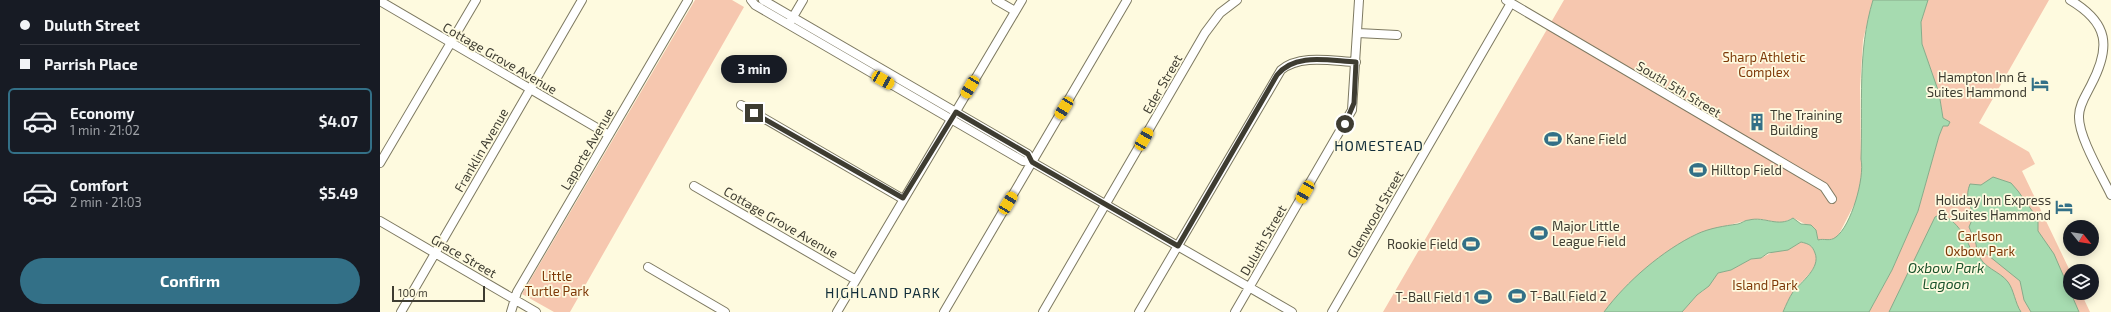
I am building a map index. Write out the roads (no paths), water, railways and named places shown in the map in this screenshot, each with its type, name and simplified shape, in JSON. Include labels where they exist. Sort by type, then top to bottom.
[{"type":"street","points":[[380,163],[476,0]]},
{"type":"street","name":"Franklin Avenue","points":[[401,312],[582,0]]},
{"type":"street","name":"Laporte Avenue","points":[[511,312],[517,292],[688,0]]},
{"type":"street","points":[[751,0],[755,5],[791,21],[953,115],[1028,154],[1032,162],[1292,312]]},
{"type":"street","points":[[763,0],[791,21]]},
{"type":"street","points":[[791,21],[803,0]]},
{"type":"street","points":[[996,0],[1015,11]]},
{"type":"street","points":[[837,312],[903,198],[1022,0]]},
{"type":"street","points":[[944,312],[1127,0]]},
{"type":"street","name":"Eder Street","points":[[1043,312],[1205,33],[1220,13],[1237,0]]},
{"type":"street","name":"Duluth Street","points":[[1236,312],[1352,110],[1359,0]]},
{"type":"street","points":[[2070,0],[2092,15],[2101,30],[2104,49],[2100,65],[2080,107],[2079,117],[2081,133],[2111,195]]},
{"type":"street","name":"Cottage Grove Avenue","points":[[380,1],[609,135]]},
{"type":"street","name":"South 5th Street","points":[[1509,1],[1824,187],[1832,199]]},
{"type":"street","name":"Glenwood Street","points":[[1332,312],[1509,1]]},
{"type":"street","points":[[1358,33],[1397,35]]},
{"type":"street","points":[[1139,312],[1281,70],[1287,65],[1301,60],[1356,62]]},
{"type":"street","points":[[740,105],[903,198]]},
{"type":"street","name":"Cottage Grove Avenue","points":[[694,186],[856,280]]},
{"type":"street","name":"Grace Street","points":[[380,221],[536,312]]},
{"type":"street","points":[[648,267],[725,312]]},
{"type":"water","points":[[1873,0],[1928,0],[1921,22],[1922,44],[1939,93],[1943,118],[1950,122],[1948,126],[1943,126],[1939,136],[1918,211],[1892,270],[1869,312],[1783,312],[1793,292],[1813,269],[1815,264],[1816,259],[1813,248],[1808,244],[1801,242],[1788,250],[1768,253],[1761,258],[1751,259],[1731,270],[1718,273],[1709,286],[1697,295],[1682,312],[1604,312],[1634,278],[1658,258],[1684,241],[1707,230],[1755,219],[1782,222],[1793,218],[1801,224],[1811,225],[1816,230],[1818,240],[1829,240],[1836,237],[1842,231],[1856,201],[1861,178],[1863,59],[1868,20]]},
{"type":"water","name":"Oxbow Park Lagoon","points":[[1993,177],[2011,183],[2018,191],[2038,219],[2038,231],[2054,254],[2063,275],[2063,300],[2074,300],[2079,312],[2031,312],[2024,300],[2020,281],[1984,252],[1978,253],[1980,258],[1987,266],[2005,278],[2012,289],[2021,312],[1889,312],[1935,217],[1939,215],[1944,216],[1954,223],[1967,240],[1971,251],[1977,251],[1976,244],[1969,227],[1974,215],[1968,200],[1968,192],[1970,184],[1981,185]]},
{"type":"place","name":"Hampton Inn & Suites Hammond","points":[[2040,84]]},
{"type":"place","name":"The Training Building","points":[[1757,122]]},
{"type":"place","name":"Kane Field","points":[[1553,139]]},
{"type":"place","name":"Hilltop Field","points":[[1698,170]]},
{"type":"place","name":"Holiday Inn Express & Suites Hammond","points":[[2064,207]]},
{"type":"place","name":"Major Little League Field","points":[[1539,233]]},
{"type":"place","name":"Rookie Field","points":[[1471,244]]},
{"type":"place","name":"T-Ball Field 2","points":[[1517,296]]},
{"type":"place","name":"T-Ball Field 1","points":[[1483,297]]},
{"type":"district","name":"HOMESTEAD","points":[[1379,146]]},
{"type":"district","name":"HIGHLAND PARK","points":[[883,293]]},
{"type":"park label","name":"Sharp Athletic Complex","points":[[1764,64]]},
{"type":"park label","name":"Carlson Oxbow Park","points":[[1980,244]]},
{"type":"park label","name":"Little Turtle Park","points":[[557,284]]},
{"type":"park label","name":"Island Park","points":[[1765,285]]}]
